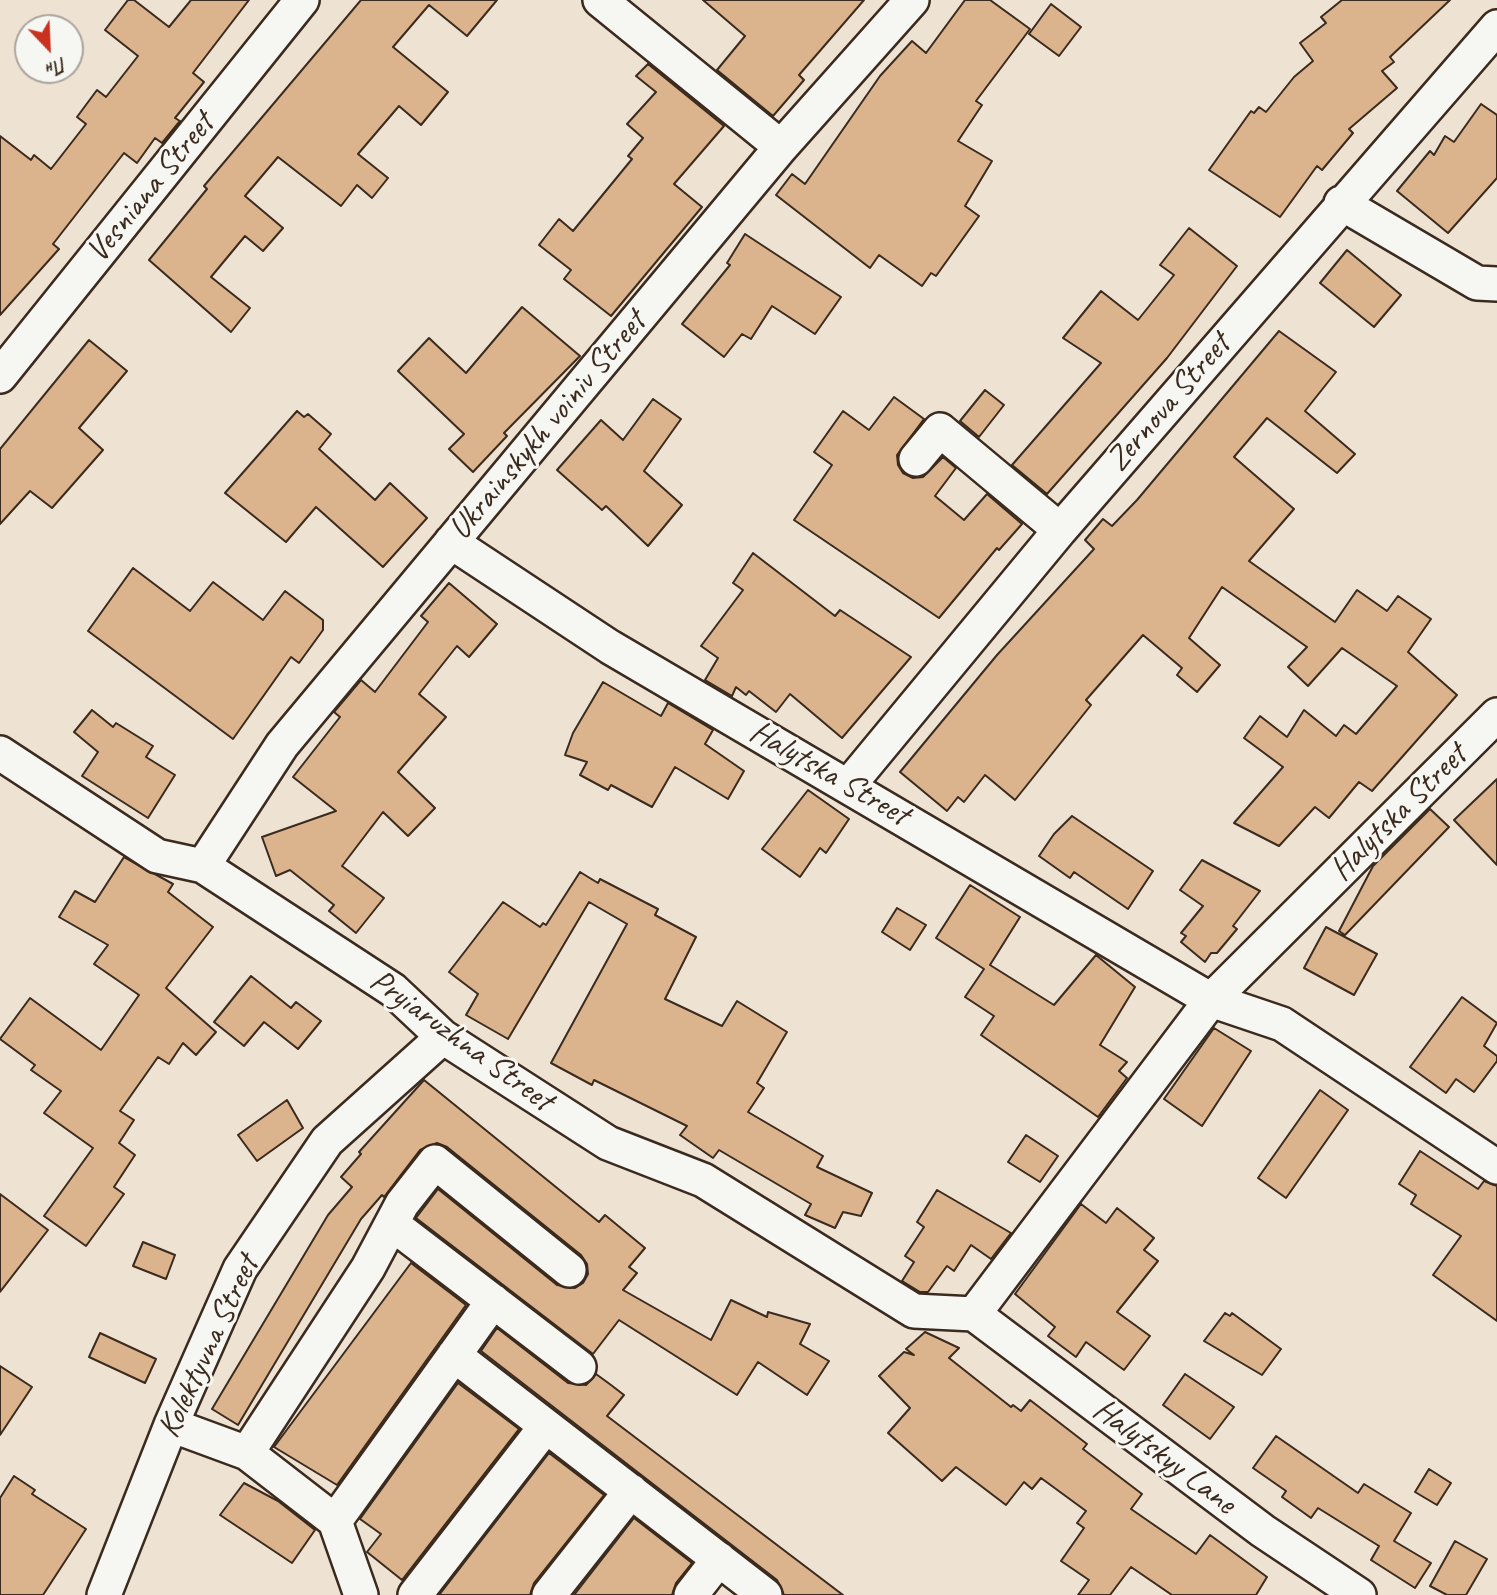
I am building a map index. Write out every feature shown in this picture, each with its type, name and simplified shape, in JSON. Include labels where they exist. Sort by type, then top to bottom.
[{"type":"street","name":"Vesniana Street","points":[[0,376],[302,0]]},
{"type":"street","points":[[600,0],[781,147]]},
{"type":"street","name":"Ukrainskykh voiniv Street","points":[[203,866],[282,745],[781,147],[912,0]]},
{"type":"street","name":"Zernova Street","points":[[849,785],[1060,530],[1340,204],[1497,27]]},
{"type":"street","points":[[1340,204],[1477,283],[1497,284]]},
{"type":"street","points":[[916,459],[940,430],[1060,530]]},
{"type":"street","name":"Halytska Street","points":[[451,542],[610,648],[849,785],[1211,1000],[1282,1024],[1497,1167]]},
{"type":"street","name":"Halytska Street","points":[[974,1314],[1211,1000],[1497,715]]},
{"type":"street","name":"Pryiaruzhna Street","points":[[0,753],[157,856],[203,866],[393,990],[443,1037],[608,1143],[703,1180],[914,1311],[974,1314]]},
{"type":"street","name":"Kolektyvna Street","points":[[104,1595],[171,1425],[240,1269],[327,1141],[443,1037]]},
{"type":"street","points":[[247,1453],[368,1268],[402,1204],[435,1162],[569,1270]]},
{"type":"street","points":[[392,1224],[579,1367]]},
{"type":"street","points":[[335,1521],[493,1301]]},
{"type":"street","name":"Halytskyy Lane","points":[[974,1314],[1263,1531],[1359,1595]]},
{"type":"street","points":[[454,1355],[765,1595]]},
{"type":"street","points":[[171,1425],[247,1453],[335,1521],[351,1588]]},
{"type":"street","points":[[415,1595],[546,1426]]},
{"type":"street","points":[[549,1595],[631,1491]]},
{"type":"street","points":[[691,1595],[719,1559]]},
{"type":"building","points":[[128,0],[134,0],[169,27],[191,0],[249,0],[193,73],[204,82],[175,118],[180,121],[162,143],[155,138],[137,163],[124,153],[53,244],[59,249],[0,315],[0,136],[31,160],[34,155],[51,169],[86,124],[77,117],[97,90],[106,97],[138,56],[105,30]]},
{"type":"building","points":[[361,0],[497,0],[467,36],[429,5],[393,47],[448,92],[421,125],[399,106],[358,154],[388,178],[372,198],[357,185],[341,206],[278,157],[245,196],[283,228],[263,251],[245,236],[211,277],[250,308],[231,332],[149,260],[207,189],[204,186]]},
{"type":"building","points":[[703,0],[864,0],[799,75],[804,80],[773,116],[717,70],[745,36]]},
{"type":"building","points":[[965,0],[990,0],[1030,29],[976,101],[982,105],[958,141],[992,161],[965,206],[979,216],[936,276],[931,273],[922,286],[879,255],[870,268],[776,195],[792,174],[805,184],[880,76],[912,41],[926,53]]},
{"type":"building","points":[[1342,0],[1450,0],[1390,57],[1394,62],[1382,71],[1397,88],[1349,129],[1353,133],[1322,170],[1317,166],[1280,217],[1209,170],[1251,111],[1254,113],[1259,107],[1266,112],[1294,77],[1313,61],[1300,43],[1326,23],[1321,17]]},
{"type":"building","points":[[1051,4],[1081,27],[1059,56],[1029,34]]},
{"type":"building","points":[[648,64],[724,126],[674,184],[702,207],[611,316],[564,279],[571,270],[539,245],[559,219],[573,231],[632,159],[628,156],[643,138],[627,124],[656,92],[636,76]]},
{"type":"building","points":[[1481,104],[1497,115],[1497,178],[1448,233],[1397,191],[1430,151],[1434,155],[1445,136],[1454,142]]},
{"type":"building","points":[[1189,228],[1237,266],[1167,358],[1047,494],[1012,465],[1101,363],[1063,338],[1101,291],[1138,320],[1174,275],[1160,265]]},
{"type":"building","points":[[745,234],[841,297],[815,334],[772,306],[751,339],[742,334],[724,357],[682,324],[730,265],[727,263]]},
{"type":"building","points":[[1347,250],[1401,295],[1374,327],[1320,283]]},
{"type":"building","points":[[522,307],[580,356],[504,433],[507,436],[473,472],[449,449],[464,434],[398,371],[429,338],[466,373]]},
{"type":"building","points":[[1279,331],[1336,372],[1305,411],[1355,454],[1337,473],[1267,418],[1234,457],[1294,509],[1249,561],[1335,622],[1357,590],[1387,611],[1398,596],[1431,619],[1408,652],[1457,695],[1372,791],[1359,782],[1329,818],[1315,807],[1279,846],[1234,823],[1283,767],[1244,738],[1260,716],[1287,737],[1304,710],[1336,736],[1344,725],[1356,734],[1397,686],[1342,648],[1308,686],[1288,667],[1307,647],[1222,587],[1189,638],[1220,665],[1197,692],[1177,675],[1182,668],[1143,635],[1086,700],[1091,705],[1015,800],[985,775],[964,802],[958,797],[947,811],[900,772],[997,655],[1094,549],[1085,540],[1103,519],[1112,526],[1137,500]]},
{"type":"building","points":[[89,340],[127,371],[79,428],[103,450],[52,508],[30,491],[0,524],[0,449]]},
{"type":"building","points":[[985,390],[1004,405],[979,437],[960,421]]},
{"type":"building","points":[[894,397],[924,419],[897,455],[898,465],[903,473],[913,478],[923,477],[943,457],[956,468],[935,496],[964,520],[987,494],[1022,524],[999,550],[997,548],[939,618],[794,520],[832,465],[814,452],[843,411],[869,430]]},
{"type":"building","points":[[653,399],[681,419],[644,471],[682,505],[648,546],[606,506],[602,510],[557,470],[601,420],[623,440]]},
{"type":"building","points":[[297,411],[304,417],[308,414],[331,434],[319,449],[375,500],[390,483],[427,518],[383,567],[316,507],[286,542],[225,493]]},
{"type":"building","points":[[753,553],[835,616],[840,610],[911,657],[842,738],[790,694],[776,712],[749,691],[746,695],[736,687],[732,696],[705,680],[718,658],[701,646],[743,590],[733,583]]},
{"type":"building","points":[[133,568],[190,611],[213,582],[263,620],[285,591],[323,620],[323,630],[299,663],[291,657],[233,739],[88,631]]},
{"type":"building","points":[[449,583],[497,624],[469,657],[457,646],[419,694],[446,717],[398,772],[435,808],[408,836],[383,812],[342,866],[384,898],[356,933],[329,911],[334,905],[290,870],[276,876],[262,837],[336,811],[293,777],[340,717],[334,712],[361,680],[375,692],[428,622],[421,616]]},
{"type":"building","points":[[603,682],[661,716],[668,703],[713,730],[705,744],[744,771],[728,799],[675,767],[652,807],[611,785],[608,790],[580,775],[587,762],[565,755],[573,733]]},
{"type":"building","points":[[92,710],[113,727],[116,723],[153,746],[146,757],[175,775],[148,818],[82,776],[98,752],[74,732]]},
{"type":"building","points":[[1497,779],[1497,865],[1454,820]]},
{"type":"building","points":[[808,790],[849,819],[826,853],[820,848],[800,877],[762,849]]},
{"type":"building","points":[[1430,809],[1449,827],[1345,935],[1339,931],[1373,866]]},
{"type":"building","points":[[1072,816],[1153,871],[1128,909],[1074,872],[1070,878],[1039,856],[1054,834]]},
{"type":"building","points":[[124,857],[173,884],[168,892],[213,927],[166,988],[216,1032],[196,1055],[183,1043],[169,1064],[158,1057],[120,1111],[134,1120],[119,1143],[135,1155],[114,1187],[124,1194],[86,1246],[44,1216],[93,1148],[44,1113],[61,1091],[31,1070],[35,1065],[0,1039],[30,998],[101,1050],[139,995],[94,964],[108,945],[59,917],[75,891],[95,902]]},
{"type":"building","points":[[1202,860],[1260,891],[1233,926],[1237,929],[1217,953],[1211,953],[1205,962],[1181,942],[1186,936],[1181,933],[1203,906],[1180,890]]},
{"type":"building","points":[[580,872],[598,883],[600,879],[658,909],[655,915],[696,937],[665,999],[722,1026],[737,1001],[787,1032],[757,1083],[764,1088],[748,1112],[823,1156],[817,1167],[872,1193],[861,1216],[843,1212],[835,1228],[805,1215],[811,1204],[719,1150],[713,1158],[680,1135],[687,1126],[594,1080],[592,1085],[551,1063],[627,924],[589,902],[508,1039],[466,1015],[478,994],[449,972],[503,902],[540,927],[543,923],[546,925]]},
{"type":"building","points":[[970,885],[1020,917],[990,965],[1054,1005],[1096,955],[1135,987],[1100,1045],[1127,1062],[1119,1071],[1127,1078],[1098,1117],[981,1035],[994,1016],[965,997],[984,969],[936,938]]},
{"type":"building","points":[[897,908],[926,925],[910,950],[882,932]]},
{"type":"building","points":[[1326,927],[1377,954],[1354,995],[1304,968]]},
{"type":"building","points":[[251,976],[291,1008],[296,1002],[321,1021],[298,1049],[264,1022],[244,1046],[214,1022]]},
{"type":"building","points":[[1462,997],[1497,1023],[1484,1046],[1497,1056],[1497,1061],[1474,1092],[1456,1079],[1446,1093],[1410,1067]]},
{"type":"building","points":[[1214,1028],[1251,1051],[1202,1126],[1164,1099]]},
{"type":"building","points":[[424,1080],[599,1222],[605,1215],[645,1248],[629,1267],[637,1273],[623,1290],[711,1340],[731,1300],[767,1317],[768,1312],[810,1324],[800,1344],[829,1361],[807,1395],[758,1362],[737,1395],[619,1320],[593,1354],[416,1218],[438,1189],[557,1285],[575,1288],[583,1283],[588,1274],[587,1264],[581,1255],[447,1147],[437,1143],[420,1150],[384,1197],[382,1195],[361,1219],[238,1425],[212,1409],[328,1215],[352,1187],[341,1177],[361,1154],[359,1152]]},
{"type":"building","points":[[1320,1090],[1348,1110],[1286,1198],[1258,1178]]},
{"type":"building","points":[[287,1100],[303,1128],[257,1161],[238,1135]]},
{"type":"building","points":[[1026,1135],[1058,1156],[1040,1182],[1008,1162]]},
{"type":"building","points":[[1420,1151],[1478,1189],[1484,1181],[1497,1186],[1497,1321],[1433,1275],[1461,1236],[1411,1204],[1416,1195],[1399,1184]]},
{"type":"building","points":[[937,1190],[1011,1233],[991,1259],[971,1245],[954,1271],[947,1266],[928,1292],[920,1292],[902,1281],[914,1262],[905,1256],[924,1227],[917,1222]]},
{"type":"building","points":[[0,1194],[48,1230],[0,1292]]},
{"type":"building","points":[[1081,1204],[1106,1223],[1117,1208],[1154,1238],[1144,1250],[1158,1261],[1117,1312],[1150,1336],[1124,1370],[1086,1342],[1076,1357],[1048,1336],[1055,1327],[1015,1294]]},
{"type":"building","points":[[143,1242],[175,1255],[166,1279],[133,1266]]},
{"type":"building","points":[[411,1263],[466,1305],[337,1485],[274,1447]]},
{"type":"building","points":[[1225,1313],[1230,1316],[1232,1313],[1281,1349],[1262,1375],[1204,1341]]},
{"type":"building","points":[[497,1328],[568,1383],[586,1385],[596,1374],[624,1395],[607,1416],[843,1595],[784,1595],[777,1580],[481,1351]]},
{"type":"building","points":[[925,1332],[959,1348],[949,1358],[1011,1407],[1013,1405],[1021,1411],[1030,1400],[1087,1444],[1083,1449],[1142,1494],[1131,1509],[1196,1554],[1210,1535],[1267,1577],[1256,1595],[1172,1595],[1131,1567],[1110,1595],[1078,1595],[1089,1580],[1061,1561],[1084,1528],[1077,1523],[1086,1511],[1041,1478],[1032,1489],[1024,1482],[1006,1505],[956,1467],[942,1481],[888,1433],[910,1408],[879,1376],[904,1352],[914,1355],[906,1349]]},
{"type":"building","points":[[100,1333],[156,1359],[145,1383],[89,1357]]},
{"type":"building","points":[[0,1366],[32,1387],[0,1435]]},
{"type":"building","points":[[1185,1374],[1234,1407],[1210,1439],[1163,1405]]},
{"type":"building","points":[[458,1383],[519,1429],[402,1580],[367,1552],[381,1534],[360,1519]]},
{"type":"building","points":[[1276,1436],[1358,1493],[1364,1484],[1411,1513],[1394,1541],[1431,1563],[1415,1588],[1371,1560],[1379,1546],[1318,1508],[1311,1518],[1282,1497],[1286,1491],[1253,1468]]},
{"type":"building","points":[[549,1453],[604,1495],[534,1583],[530,1595],[439,1595]]},
{"type":"building","points":[[1429,1469],[1451,1483],[1437,1505],[1415,1492]]},
{"type":"building","points":[[14,1476],[35,1490],[32,1494],[86,1529],[43,1595],[0,1595],[0,1498]]},
{"type":"building","points":[[244,1483],[278,1501],[315,1530],[292,1563],[220,1515]]},
{"type":"building","points":[[634,1518],[692,1563],[676,1583],[672,1595],[574,1595]]},
{"type":"building","points":[[1455,1541],[1487,1559],[1466,1595],[1447,1595],[1430,1586]]}]
